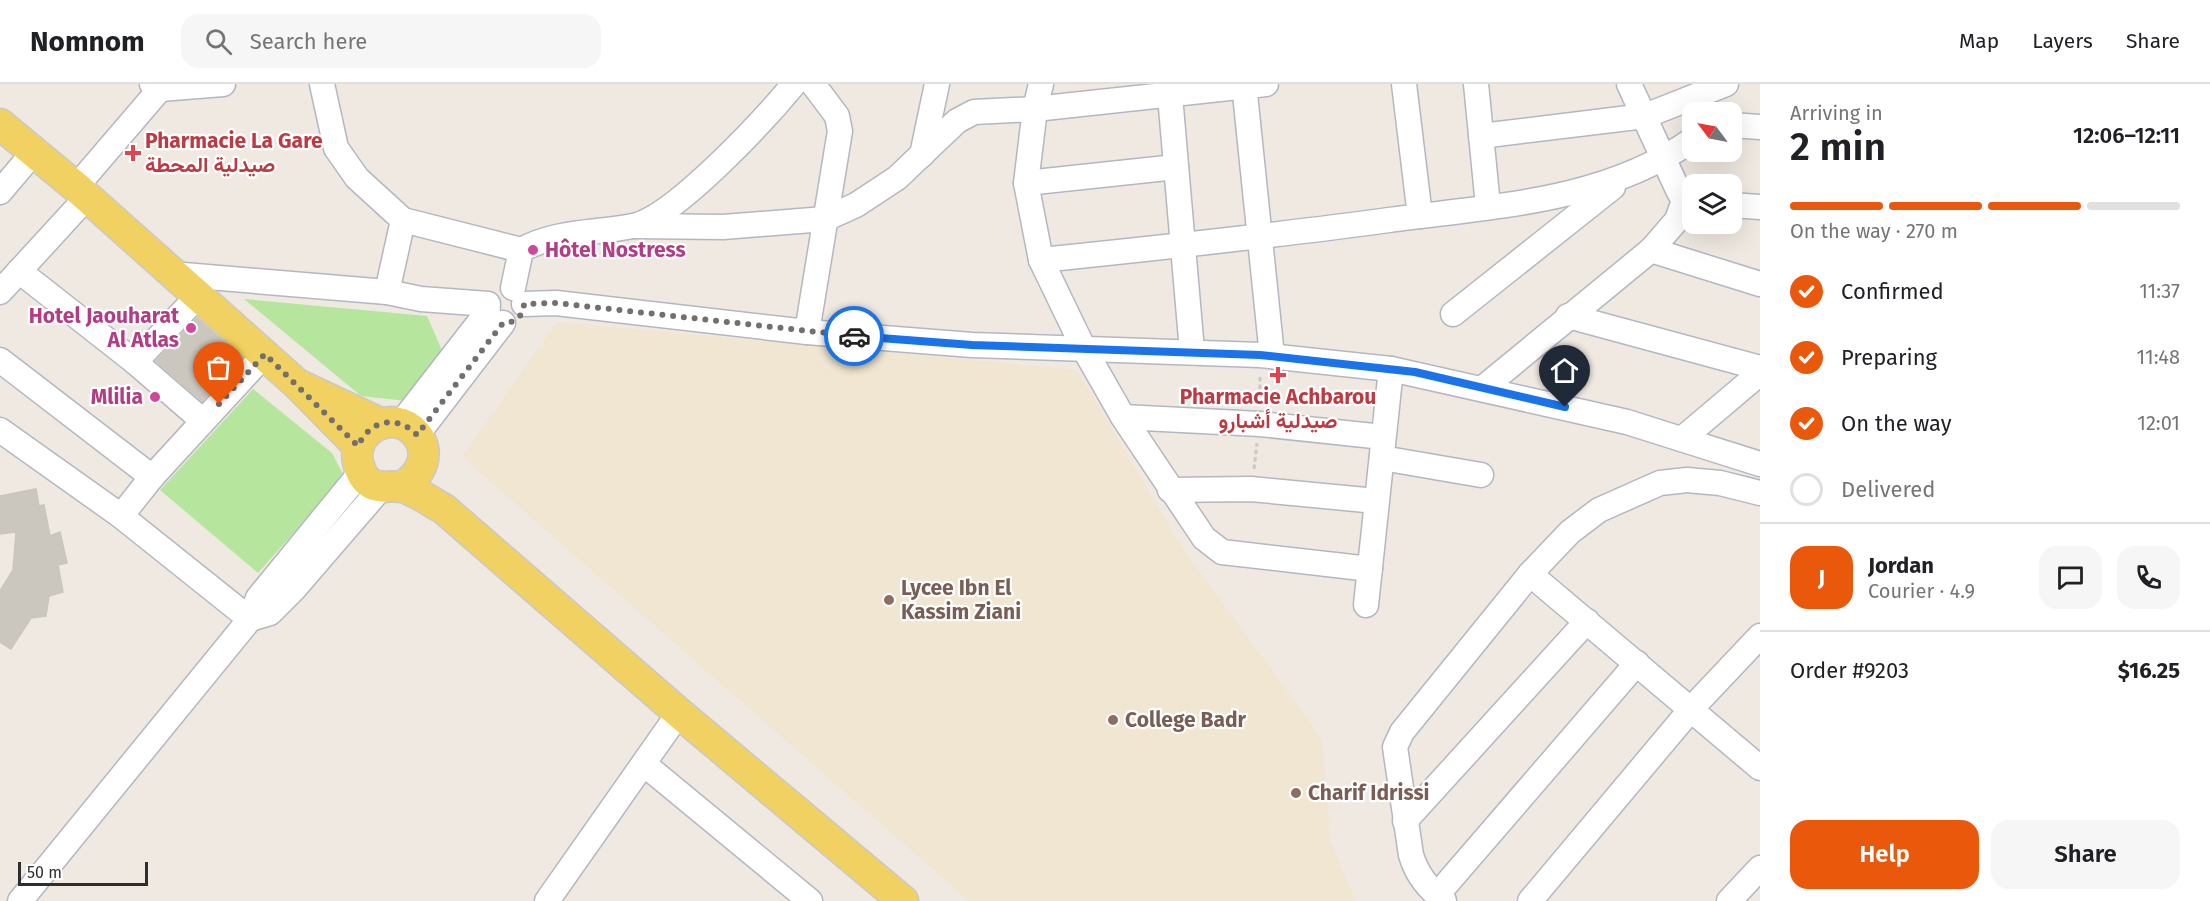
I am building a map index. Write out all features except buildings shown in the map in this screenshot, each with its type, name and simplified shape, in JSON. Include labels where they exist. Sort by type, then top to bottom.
[{"type":"main road","points":[[0,124],[82,192],[265,354],[297,384],[375,473],[444,509],[888,896]]},
{"type":"main road","points":[[297,384],[399,427],[424,455],[422,465],[411,482],[375,473]]},
{"type":"main road","points":[[375,473],[362,436],[399,427]]},
{"type":"main road","points":[[422,465],[444,509]]},
{"type":"street","points":[[0,292],[82,192],[156,87],[223,84]]},
{"type":"street","points":[[322,84],[336,148],[357,178],[403,220],[521,250],[543,238],[635,226],[723,227],[825,219],[873,194],[897,178],[957,121],[974,112],[1035,109],[1170,89],[1252,85],[1259,238],[1272,356]]},
{"type":"street","points":[[635,226],[675,202],[718,165],[794,84]]},
{"type":"street","points":[[807,332],[840,122],[813,84]]},
{"type":"street","points":[[922,155],[938,84]]},
{"type":"street","points":[[1041,84],[1035,109],[1026,183],[1041,260],[1083,347],[1123,417],[1170,490],[1204,538],[1222,552],[1370,569]]},
{"type":"street","points":[[1404,84],[1420,216]]},
{"type":"street","points":[[1476,84],[1488,206]]},
{"type":"street","points":[[1629,84],[1682,191]]},
{"type":"street","points":[[1481,136],[1645,116],[1726,84]]},
{"type":"street","points":[[1170,89],[1192,351]]},
{"type":"street","points":[[1742,126],[1760,127]]},
{"type":"street","points":[[1041,260],[1259,238],[1574,194],[1625,177],[1665,159],[1682,147]]},
{"type":"street","points":[[0,192],[33,153]]},
{"type":"street","points":[[1026,183],[1176,167]]},
{"type":"street","points":[[1453,314],[1625,177]]},
{"type":"street","points":[[1742,206],[1760,207]]},
{"type":"street","points":[[1483,388],[1651,250],[1682,212]]},
{"type":"street","points":[[387,292],[403,220]]},
{"type":"street","points":[[172,274],[387,292],[493,313],[516,320],[523,310],[519,296],[521,250]]},
{"type":"street","points":[[1651,250],[1760,284]]},
{"type":"street","points":[[19,271],[135,362],[203,421]]},
{"type":"street","points":[[399,427],[493,313],[494,292],[500,288],[519,296],[556,303],[807,332],[972,345],[1083,347],[1272,356],[1391,369],[1627,422],[1760,464]]},
{"type":"street","points":[[135,362],[198,296]]},
{"type":"street","points":[[1569,316],[1760,368]]},
{"type":"street","points":[[121,516],[152,477],[265,354]]},
{"type":"street","points":[[0,360],[152,477]]},
{"type":"street","points":[[1366,605],[1391,369]]},
{"type":"street","points":[[1682,439],[1760,373]]},
{"type":"street","points":[[1123,417],[1260,424],[1383,448],[1481,475]]},
{"type":"street","points":[[0,430],[121,516],[250,619]]},
{"type":"street","points":[[20,901],[250,619],[258,598],[375,473]]},
{"type":"street","points":[[1637,663],[1441,898],[1428,888],[1415,869],[1405,821],[1395,747],[1402,732],[1530,574],[1570,532],[1599,510],[1660,483],[1687,480],[1709,482],[1760,493]]},
{"type":"street","points":[[1170,490],[1251,489],[1376,501]]},
{"type":"street","points":[[1530,574],[1692,708],[1760,768]]},
{"type":"street","points":[[1405,821],[1587,621]]},
{"type":"street","points":[[1530,901],[1692,708],[1760,636]]},
{"type":"street","points":[[547,901],[679,713]]},
{"type":"street","points":[[644,764],[810,901]]},
{"type":"street","points":[[1730,901],[1760,867]]},
{"type":"shaded area","name":"Lycee Ibn El Kassim Ziani","points":[[557,322],[1077,370],[1183,549],[1313,726],[1323,744],[1330,841],[1356,901],[969,901],[462,457]]},
{"type":"green space","points":[[244,299],[427,316],[444,355],[406,401],[361,396]]},
{"type":"green space","points":[[253,389],[332,453],[344,476],[258,573],[160,490]]},
{"type":"way so far","points":[[219,404],[265,354],[358,446],[362,436],[370,428],[380,423],[400,423],[417,435],[503,323],[510,323],[520,316],[524,304],[556,303],[854,336]]},
{"type":"place","name":"Pharmacie La Gare صيدلية المحطة","points":[[133,153]]},
{"type":"place","name":"Hôtel Nostress","points":[[533,250]]},
{"type":"place","name":"Hotel Jaouharat Al Atlas","points":[[191,328]]},
{"type":"place","name":"Pharmacie Achbarou صيدلية أشبارو","points":[[1278,375]]},
{"type":"place","name":"Mlilia","points":[[155,397]]},
{"type":"place","name":"Lycee Ibn El Kassim Ziani","points":[[889,600]]},
{"type":"place","name":"College Badr","points":[[1113,720]]},
{"type":"place","name":"Charif Idrissi","points":[[1296,793]]},
{"type":"route","points":[[854,336],[972,345],[1149,349],[1260,355],[1415,372],[1565,407]]}]
